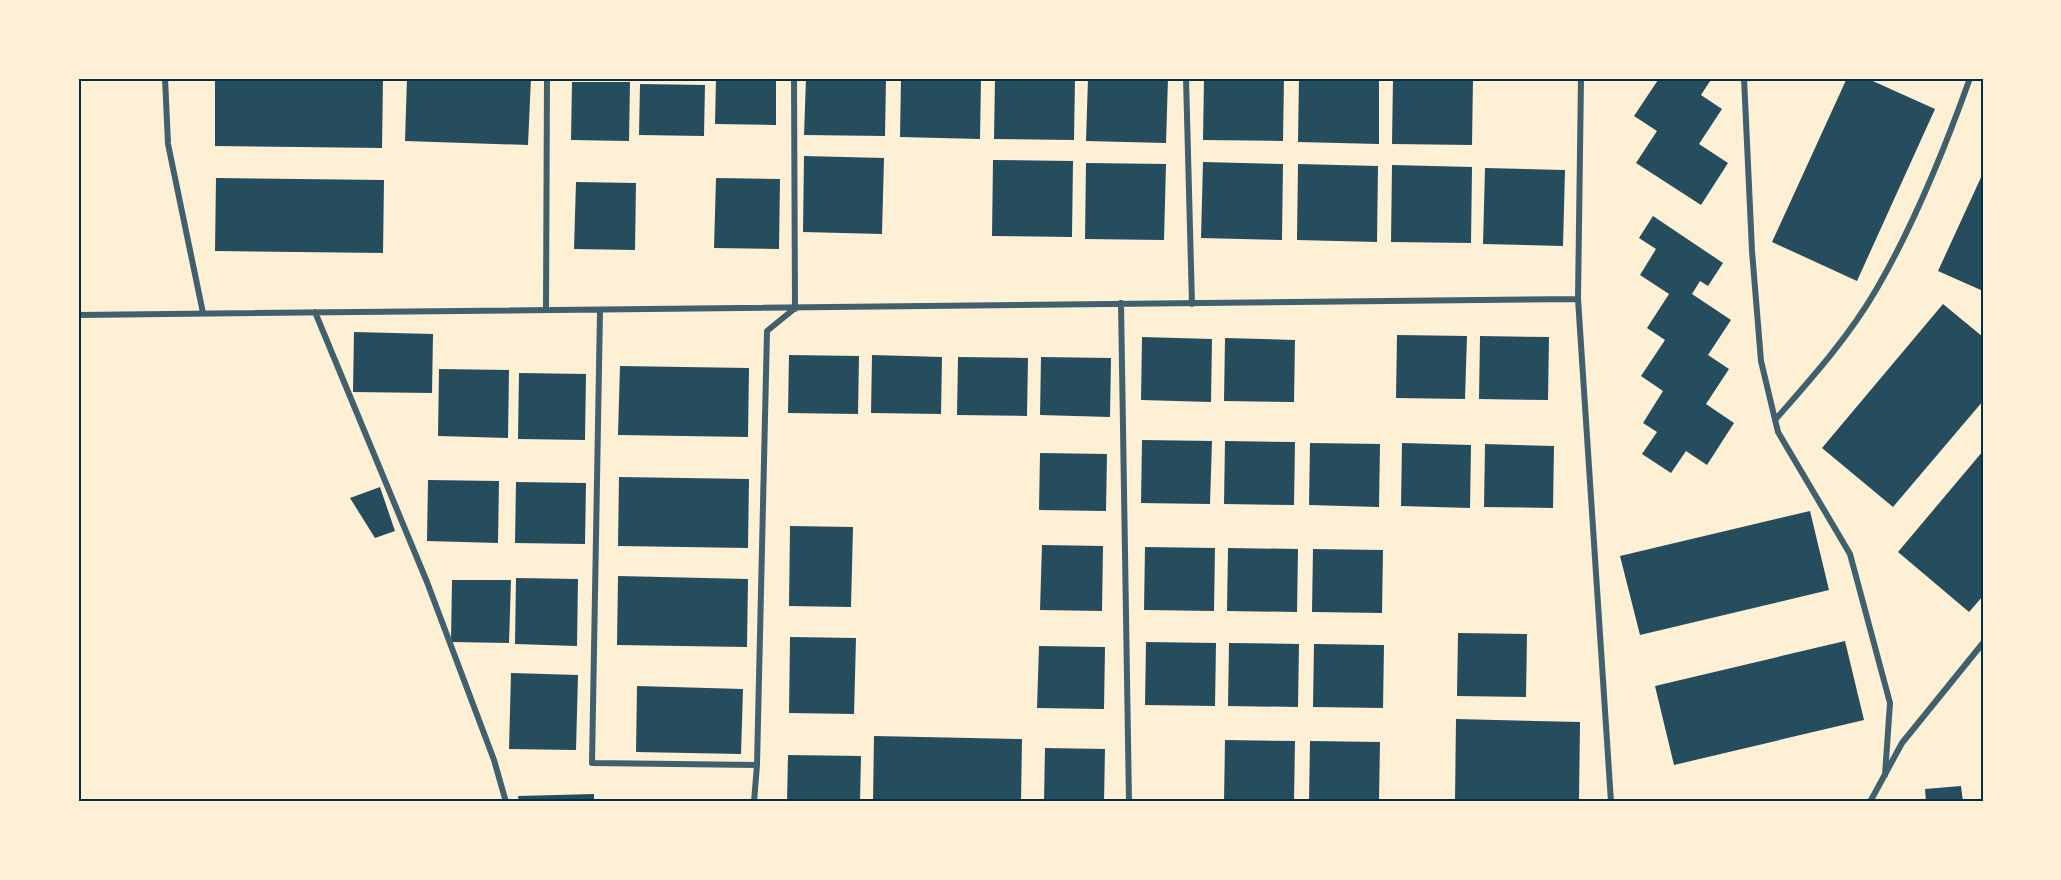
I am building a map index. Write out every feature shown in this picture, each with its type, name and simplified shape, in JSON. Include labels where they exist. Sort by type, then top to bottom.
[{"type":"street","points":[[165,78],[168,144],[203,313]]},
{"type":"street","points":[[546,309],[547,78]]},
{"type":"street","points":[[794,78],[795,309]]},
{"type":"street","points":[[1186,78],[1192,303]]},
{"type":"street","points":[[1581,78],[1578,299],[1611,802]]},
{"type":"street","points":[[1744,78],[1752,250],[1761,361],[1778,432],[1850,554],[1890,703],[1885,775]]},
{"type":"street","points":[[1775,420],[1825,363],[1875,291],[1941,160],[1970,78]]},
{"type":"street","points":[[78,315],[1578,299]]},
{"type":"street","points":[[1120,303],[1129,802]]},
{"type":"street","points":[[754,802],[757,765],[767,331],[795,309]]},
{"type":"street","points":[[600,311],[592,763],[757,765]]},
{"type":"street","points":[[315,312],[427,582],[494,760],[506,802]]},
{"type":"street","points":[[1870,802],[1902,743],[1983,643]]},
{"type":"building","points":[[215,78],[383,78],[382,148],[215,146]]},
{"type":"building","points":[[407,78],[531,78],[528,145],[405,141]]},
{"type":"building","points":[[716,78],[776,78],[776,125],[715,124]]},
{"type":"building","points":[[806,78],[886,78],[885,136],[804,135]]},
{"type":"building","points":[[901,78],[981,78],[980,139],[900,137]]},
{"type":"building","points":[[995,78],[1075,78],[1074,140],[994,139]]},
{"type":"building","points":[[1088,78],[1168,78],[1166,143],[1086,141]]},
{"type":"building","points":[[1204,78],[1284,78],[1283,141],[1203,140]]},
{"type":"building","points":[[1299,78],[1379,78],[1379,144],[1298,142]]},
{"type":"building","points":[[1393,78],[1473,78],[1472,145],[1392,144]]},
{"type":"building","points":[[1655,78],[1712,78],[1701,95],[1722,109],[1699,144],[1728,163],[1701,205],[1636,163],[1657,131],[1634,116],[1658,80]]},
{"type":"building","points":[[1847,78],[1866,78],[1935,109],[1857,281],[1772,242]]},
{"type":"building","points":[[572,82],[630,82],[629,141],[571,140]]},
{"type":"building","points":[[640,84],[705,85],[704,136],[639,135]]},
{"type":"building","points":[[804,156],[884,158],[882,234],[803,232]]},
{"type":"building","points":[[993,160],[1073,161],[1072,237],[992,236]]},
{"type":"building","points":[[1203,162],[1283,164],[1282,240],[1201,238]]},
{"type":"building","points":[[1086,163],[1166,164],[1164,240],[1085,239]]},
{"type":"building","points":[[1298,164],[1378,166],[1377,242],[1297,240]]},
{"type":"building","points":[[1392,165],[1472,167],[1471,243],[1391,242]]},
{"type":"building","points":[[1485,168],[1565,170],[1563,246],[1483,244]]},
{"type":"building","points":[[1983,173],[1983,291],[1938,271]]},
{"type":"building","points":[[216,178],[384,180],[383,253],[215,251]]},
{"type":"building","points":[[716,178],[780,179],[779,249],[714,248]]},
{"type":"building","points":[[576,182],[636,183],[635,250],[574,249]]},
{"type":"building","points":[[1653,216],[1723,263],[1708,286],[1700,281],[1692,294],[1731,320],[1708,355],[1729,369],[1706,404],[1734,423],[1707,465],[1686,451],[1671,473],[1642,454],[1657,432],[1643,423],[1663,391],[1641,376],[1665,340],[1647,328],[1669,294],[1640,275],[1656,249],[1639,238]]},
{"type":"building","points":[[1943,304],[1983,337],[1983,401],[1893,507],[1822,448]]},
{"type":"building","points":[[354,332],[433,334],[432,393],[353,392]]},
{"type":"building","points":[[1397,335],[1467,336],[1465,399],[1396,398]]},
{"type":"building","points":[[1480,336],[1549,337],[1548,400],[1479,399]]},
{"type":"building","points":[[1142,337],[1212,339],[1211,402],[1141,400]]},
{"type":"building","points":[[1225,338],[1295,340],[1294,402],[1224,401]]},
{"type":"building","points":[[789,355],[859,356],[858,414],[788,413]]},
{"type":"building","points":[[872,355],[942,357],[941,414],[871,413]]},
{"type":"building","points":[[958,357],[1028,358],[1027,416],[957,415]]},
{"type":"building","points":[[1041,357],[1111,358],[1110,417],[1040,415]]},
{"type":"building","points":[[620,366],[749,368],[748,437],[618,435]]},
{"type":"building","points":[[439,369],[509,370],[508,438],[438,436]]},
{"type":"building","points":[[519,373],[586,374],[585,440],[518,439]]},
{"type":"building","points":[[1142,440],[1212,441],[1210,504],[1141,503]]},
{"type":"building","points":[[1225,441],[1295,442],[1294,505],[1224,504]]},
{"type":"building","points":[[1310,443],[1380,444],[1379,507],[1309,505]]},
{"type":"building","points":[[1402,443],[1471,445],[1470,508],[1401,506]]},
{"type":"building","points":[[1485,444],[1554,446],[1553,508],[1484,507]]},
{"type":"building","points":[[1983,451],[1983,596],[1969,612],[1898,552]]},
{"type":"building","points":[[1040,453],[1107,454],[1106,511],[1039,510]]},
{"type":"building","points":[[619,477],[749,479],[748,548],[618,546]]},
{"type":"building","points":[[428,480],[499,481],[498,543],[427,541]]},
{"type":"building","points":[[516,482],[586,483],[585,544],[515,543]]},
{"type":"building","points":[[380,487],[395,531],[375,538],[350,498]]},
{"type":"building","points":[[1810,511],[1829,590],[1640,635],[1620,556]]},
{"type":"building","points":[[790,526],[853,527],[851,607],[789,606]]},
{"type":"building","points":[[1042,545],[1103,546],[1102,611],[1040,610]]},
{"type":"building","points":[[1145,547],[1215,548],[1214,611],[1144,610]]},
{"type":"building","points":[[1228,548],[1298,549],[1297,612],[1227,611]]},
{"type":"building","points":[[1313,549],[1383,550],[1382,613],[1312,612]]},
{"type":"building","points":[[618,576],[748,579],[747,647],[617,645]]},
{"type":"building","points":[[516,578],[578,579],[577,646],[515,644]]},
{"type":"building","points":[[452,580],[511,580],[509,643],[451,642]]},
{"type":"building","points":[[1458,633],[1527,634],[1526,697],[1457,696]]},
{"type":"building","points":[[790,637],[856,638],[854,714],[789,713]]},
{"type":"building","points":[[1845,641],[1864,720],[1674,765],[1655,686]]},
{"type":"building","points":[[1146,642],[1216,643],[1215,706],[1145,705]]},
{"type":"building","points":[[1229,643],[1299,644],[1298,707],[1228,706]]},
{"type":"building","points":[[1314,644],[1384,645],[1383,708],[1313,707]]},
{"type":"building","points":[[1039,646],[1105,647],[1104,709],[1037,708]]},
{"type":"building","points":[[511,673],[578,675],[576,750],[509,749]]},
{"type":"building","points":[[637,686],[743,689],[741,754],[636,752]]},
{"type":"building","points":[[1456,719],[1580,722],[1579,802],[1455,801]]},
{"type":"building","points":[[874,736],[1022,739],[1021,802],[873,802]]},
{"type":"building","points":[[1225,740],[1295,741],[1294,802],[1224,802]]},
{"type":"building","points":[[1310,741],[1380,742],[1379,802],[1309,802]]},
{"type":"building","points":[[1045,748],[1105,749],[1104,802],[1044,802]]},
{"type":"building","points":[[788,755],[861,756],[860,802],[787,802]]},
{"type":"building","points":[[1961,786],[1963,802],[1926,802],[1925,789]]},
{"type":"building","points":[[594,794],[594,802],[519,802],[518,796]]}]
